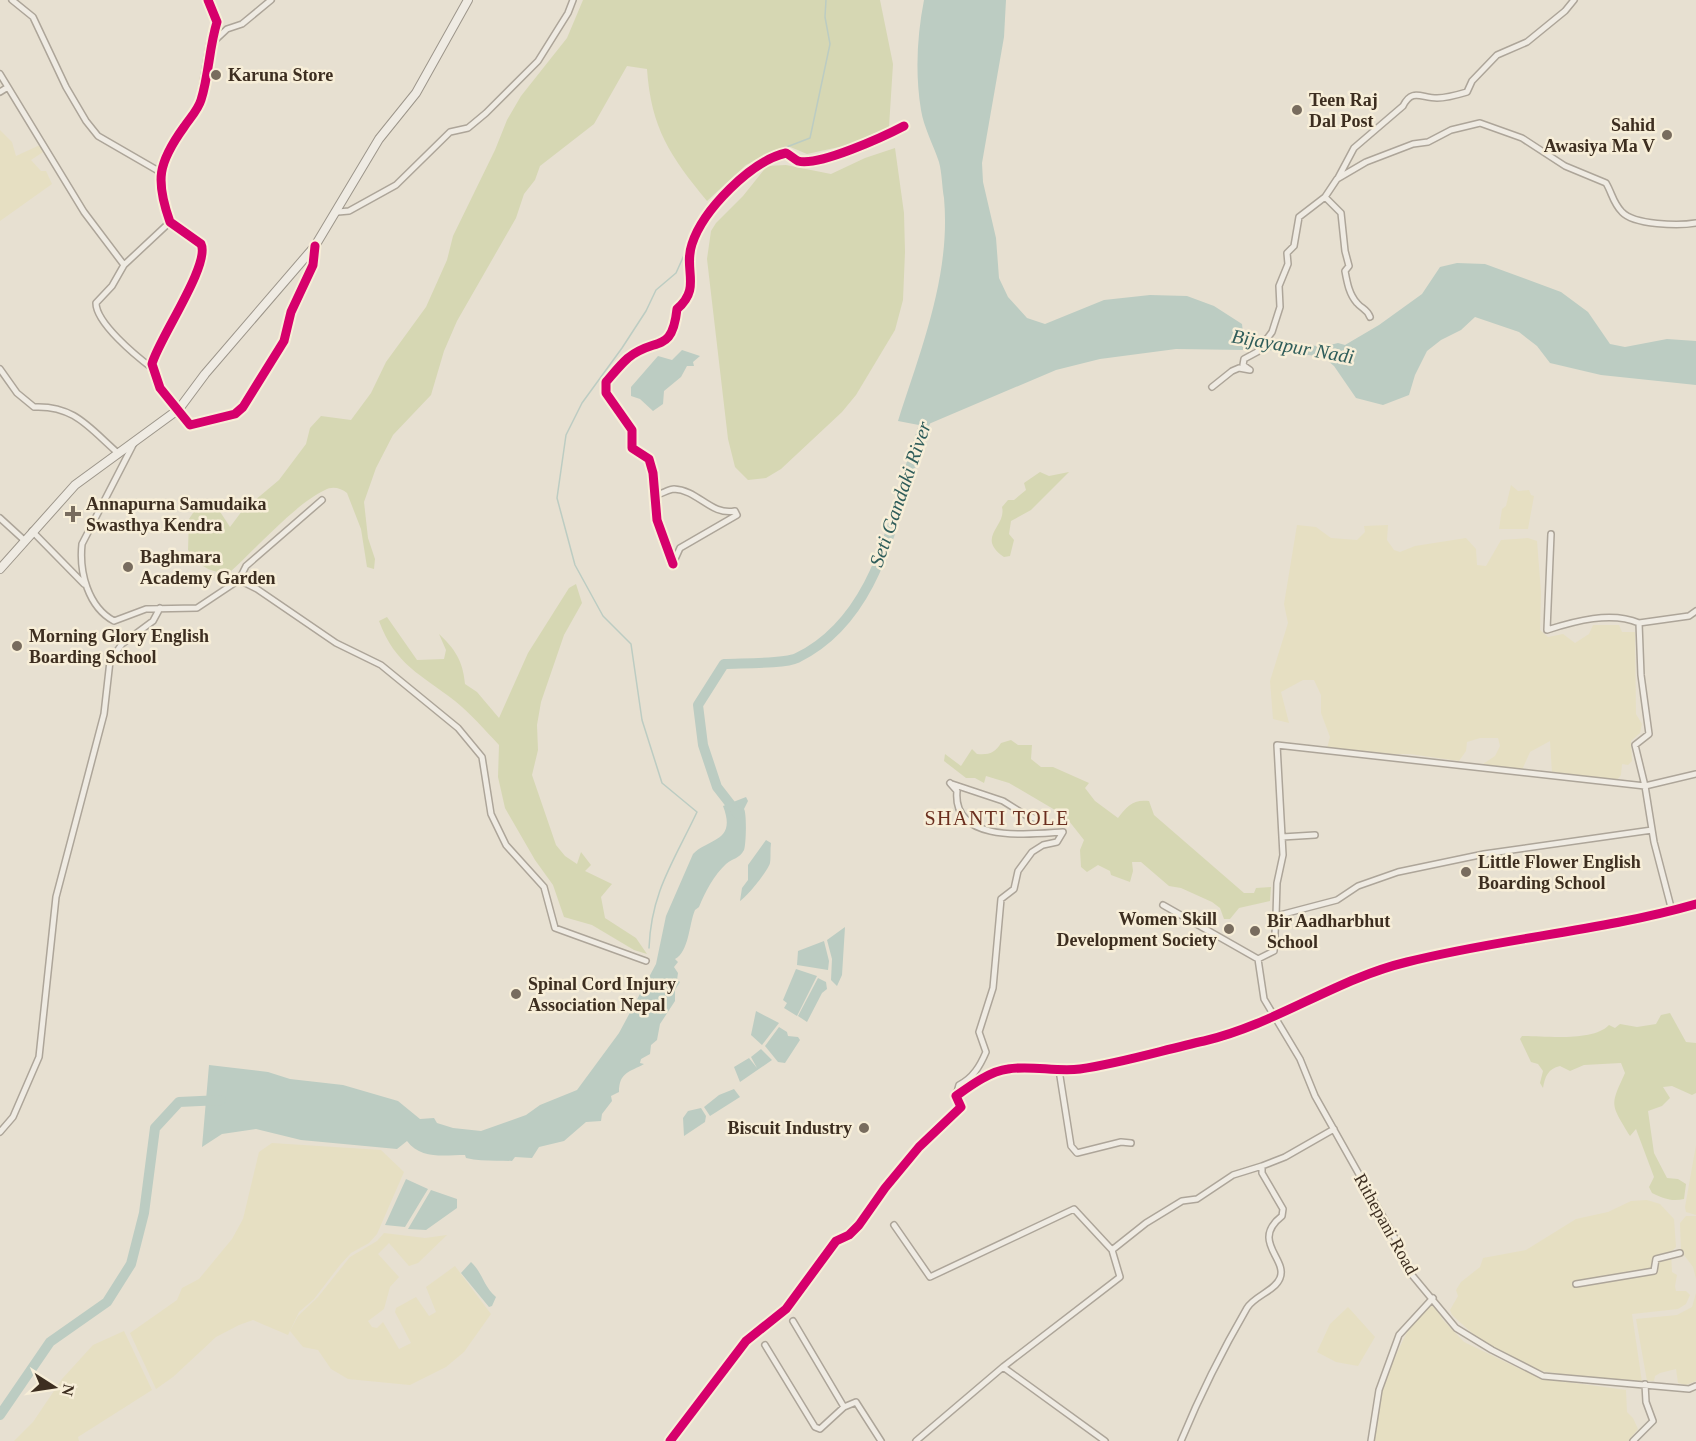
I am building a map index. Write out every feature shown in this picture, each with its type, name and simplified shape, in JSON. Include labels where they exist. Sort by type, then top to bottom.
[{"type":"main road","points":[[0,568],[75,485],[179,410],[205,374],[315,246],[338,212],[379,139],[416,93],[468,0]]},
{"type":"street","points":[[12,0],[33,17],[66,87],[86,122],[99,136],[162,173]]},
{"type":"street","points":[[152,368],[153,361],[197,272],[203,252],[201,244],[170,222],[163,194],[162,173],[166,154],[200,103],[210,44],[217,22],[208,0]]},
{"type":"street","points":[[210,44],[226,29],[242,24],[271,0]]},
{"type":"street","points":[[338,212],[349,211],[396,185],[450,132],[468,128],[486,113],[538,61],[568,13],[573,0]]},
{"type":"street","points":[[1212,387],[1232,371],[1239,368],[1250,370],[1243,365],[1245,360],[1267,340],[1280,307],[1279,286],[1287,270],[1287,253],[1294,246],[1299,218],[1325,197],[1349,154],[1403,106],[1407,97],[1414,94],[1435,98],[1467,92],[1472,81],[1497,55],[1527,42],[1574,0]]},
{"type":"street","points":[[0,74],[84,212],[124,265]]},
{"type":"street","points":[[0,92],[8,87]]},
{"type":"street","points":[[1337,179],[1366,162],[1413,144],[1428,142],[1451,130],[1480,123],[1522,138],[1565,166],[1606,183],[1612,200],[1624,215],[1665,224],[1696,223]]},
{"type":"street","points":[[674,564],[657,520],[656,495],[649,459],[632,448],[632,430],[606,393],[606,382],[629,357],[667,339],[675,329],[677,309],[688,299],[691,246],[715,205],[753,168],[770,157],[786,153],[797,160],[808,162],[859,147],[904,126]]},
{"type":"street","points":[[1325,197],[1336,204],[1341,213],[1349,266],[1345,271],[1350,291],[1358,305],[1368,310],[1370,317]]},
{"type":"street","points":[[170,222],[124,265],[112,286],[96,303],[97,309],[120,340],[152,368],[160,388],[190,425],[235,414],[243,407],[284,341],[291,312],[313,265],[315,246]]},
{"type":"street","points":[[0,369],[17,393],[34,407],[51,406],[69,411],[119,454]]},
{"type":"street","points":[[85,585],[80,557],[82,544],[135,442]]},
{"type":"street","points":[[656,495],[672,489],[690,493],[724,513],[735,512],[737,515],[680,548],[675,559],[670,557]]},
{"type":"street","points":[[32,531],[85,585],[99,609],[114,621],[146,609],[197,608],[238,580],[246,566],[322,500]]},
{"type":"street","points":[[0,518],[24,540]]},
{"type":"street","points":[[1551,534],[1547,630],[1586,619],[1629,619],[1639,623],[1689,616],[1696,611]]},
{"type":"street","points":[[238,580],[257,589],[336,643],[381,665],[458,728],[482,757],[491,814],[506,845],[544,887],[555,928],[646,960]]},
{"type":"street","points":[[0,1132],[13,1117],[39,1057],[56,897],[104,714],[110,661],[122,644],[153,621],[160,608]]},
{"type":"street","points":[[1639,623],[1641,675],[1649,734],[1635,746],[1672,911]]},
{"type":"street","points":[[1163,905],[1258,959],[1274,951],[1277,883],[1284,855],[1277,745],[1645,786],[1696,774]]},
{"type":"street","points":[[670,1441],[746,1341],[786,1309],[836,1241],[849,1235],[859,1225],[885,1188],[919,1147],[961,1107],[956,1096],[959,1085],[967,1081],[980,1066],[986,1053],[979,1032],[993,988],[1001,899],[1014,889],[1018,871],[1032,852],[1043,845],[1057,842],[1063,832],[1013,836],[983,828],[961,816],[956,804],[957,791],[950,783],[1003,801],[1027,816],[1038,819]]},
{"type":"street","points":[[1276,916],[1337,900],[1358,886],[1398,872],[1484,854],[1652,830]]},
{"type":"street","points":[[1282,837],[1315,834]]},
{"type":"street","points":[[956,1096],[1007,1068],[1059,1070],[1098,1066],[1219,1037],[1276,1016],[1338,984],[1408,961],[1527,936],[1672,911],[1696,904]]},
{"type":"street","name":"Rithepani Road","points":[[1258,959],[1264,999],[1276,1016],[1334,1129],[1396,1240],[1412,1275],[1456,1328],[1492,1350],[1543,1376],[1689,1389],[1696,1386]]},
{"type":"street","points":[[1059,1070],[1071,1146],[1077,1153],[1121,1142],[1131,1143]]},
{"type":"street","points":[[1112,1250],[1146,1223],[1182,1201],[1197,1199],[1233,1175],[1285,1157],[1334,1129]]},
{"type":"street","points":[[1181,1441],[1204,1388],[1248,1306],[1280,1280],[1281,1273],[1269,1238],[1273,1223],[1282,1216],[1284,1209],[1262,1173],[1262,1166]]},
{"type":"street","points":[[894,1225],[930,1277],[1074,1209],[1112,1250],[1120,1277],[1003,1367],[916,1441]]},
{"type":"street","points":[[1576,1284],[1654,1271],[1656,1259],[1680,1253]]},
{"type":"street","points":[[1371,1441],[1379,1390],[1399,1335],[1433,1298]]},
{"type":"street","points":[[793,1321],[844,1407]]},
{"type":"street","points":[[765,1346],[814,1427],[820,1429],[844,1407],[856,1402],[881,1441]]},
{"type":"street","points":[[1003,1367],[1106,1441]]},
{"type":"street","points":[[1633,1441],[1653,1421],[1646,1402],[1645,1384]]},
{"type":"shaded area","points":[[924,0],[1006,0],[1004,37],[982,163],[983,182],[996,238],[999,278],[1008,297],[1027,318],[1045,324],[1104,300],[1150,295],[1187,296],[1214,306],[1242,324],[1245,350],[1176,349],[1100,359],[1056,370],[924,426],[898,421],[925,339],[939,283],[945,227],[940,166],[924,123],[919,96],[918,55]]},
{"type":"shaded area","points":[[0,130],[12,142],[16,156],[40,145],[43,152],[31,160],[41,171],[46,171],[52,184],[0,221]]},
{"type":"shaded area","points":[[1457,263],[1485,264],[1561,292],[1588,312],[1610,344],[1625,347],[1667,339],[1696,341],[1696,385],[1601,375],[1550,363],[1537,346],[1519,332],[1475,317],[1461,330],[1441,340],[1427,351],[1415,375],[1409,395],[1383,405],[1356,398],[1334,366],[1322,356],[1322,347],[1338,343],[1345,345],[1379,325],[1422,294],[1440,267]]},
{"type":"shaded area","points":[[682,350],[700,356],[693,362],[694,366],[687,366],[681,377],[664,391],[663,404],[653,411],[640,399],[631,396],[631,387],[658,356],[672,360]]},
{"type":"shaded area","points":[[1511,485],[1518,491],[1529,490],[1534,496],[1528,529],[1499,529],[1502,509],[1506,506]]},
{"type":"shaded area","points":[[1297,525],[1316,527],[1331,538],[1357,540],[1365,532],[1364,526],[1388,525],[1387,540],[1394,550],[1400,552],[1415,546],[1466,538],[1476,549],[1477,565],[1486,566],[1501,540],[1528,538],[1537,541],[1541,592],[1540,630],[1548,637],[1563,634],[1575,643],[1589,634],[1593,625],[1619,625],[1622,632],[1635,632],[1636,714],[1642,724],[1640,733],[1631,741],[1632,761],[1628,765],[1622,764],[1621,775],[1616,781],[1552,773],[1550,741],[1530,752],[1522,770],[1483,764],[1495,756],[1500,746],[1498,738],[1480,738],[1467,742],[1466,751],[1459,761],[1410,754],[1383,754],[1327,748],[1330,737],[1321,713],[1321,695],[1314,680],[1303,680],[1281,692],[1289,723],[1273,719],[1270,681],[1288,623],[1284,604]]},
{"type":"shaded area","points":[[746,797],[748,801],[744,809],[746,830],[744,850],[718,873],[699,907],[695,910],[686,944],[675,959],[678,962],[674,967],[678,973],[677,980],[680,982],[675,990],[675,1001],[660,1024],[657,1040],[651,1045],[650,1054],[641,1059],[640,1063],[644,1064],[623,1076],[619,1092],[611,1096],[612,1101],[602,1114],[601,1121],[586,1122],[564,1141],[539,1147],[532,1158],[515,1157],[512,1161],[477,1160],[466,1158],[465,1155],[426,1154],[407,1141],[397,1149],[301,1140],[256,1129],[222,1134],[202,1147],[209,1065],[268,1072],[290,1079],[343,1085],[398,1101],[420,1119],[434,1118],[437,1123],[453,1128],[481,1131],[526,1115],[540,1105],[577,1090],[619,1033],[656,964],[666,916],[693,854],[724,833],[726,818],[723,806]]},
{"type":"shaded area","points":[[766,840],[771,843],[768,867],[740,901],[742,888],[748,880],[748,865]]},
{"type":"shaded area","points":[[845,927],[842,975],[837,986],[831,980],[832,959],[827,940]]},
{"type":"shaded area","points":[[824,941],[829,961],[828,970],[797,965],[798,951]]},
{"type":"shaded area","points":[[796,969],[817,976],[797,1016],[784,1008],[787,1003],[783,1000]]},
{"type":"shaded area","points":[[818,978],[826,982],[827,989],[822,993],[807,1022],[798,1016]]},
{"type":"shaded area","points":[[756,1011],[779,1023],[762,1045],[751,1035]]},
{"type":"shaded area","points":[[779,1027],[787,1032],[788,1036],[798,1037],[800,1040],[785,1063],[778,1062],[765,1046]]},
{"type":"shaded area","points":[[761,1049],[772,1060],[740,1082],[734,1067],[749,1058],[757,1068],[751,1057]]},
{"type":"shaded area","points":[[734,1089],[740,1097],[710,1116],[704,1107],[719,1095]]},
{"type":"shaded area","points":[[701,1108],[706,1116],[705,1122],[684,1136],[683,1118],[688,1111]]},
{"type":"shaded area","points":[[272,1143],[381,1150],[404,1172],[377,1234],[369,1243],[351,1253],[340,1265],[314,1299],[299,1312],[288,1335],[253,1320],[239,1325],[216,1337],[173,1377],[156,1389],[130,1333],[177,1300],[182,1288],[199,1279],[232,1239],[243,1219],[259,1152]]},
{"type":"shaded area","points":[[1696,1145],[1696,1215],[1686,1212],[1685,1207]]},
{"type":"shaded area","points":[[406,1179],[428,1189],[405,1227],[385,1225]]},
{"type":"shaded area","points":[[431,1190],[457,1199],[457,1208],[426,1230],[408,1229]]},
{"type":"shaded area","points":[[1647,1200],[1660,1204],[1674,1219],[1676,1247],[1671,1252],[1672,1272],[1677,1275],[1676,1291],[1686,1291],[1690,1295],[1686,1304],[1678,1309],[1632,1314],[1642,1382],[1601,1380],[1541,1371],[1482,1342],[1452,1315],[1450,1310],[1458,1296],[1456,1290],[1461,1282],[1480,1267],[1483,1258],[1526,1250],[1576,1219],[1608,1212],[1631,1201]]},
{"type":"shaded area","points":[[1686,1216],[1696,1216],[1696,1279],[1693,1267],[1681,1251],[1680,1223]]},
{"type":"shaded area","points":[[384,1233],[425,1238],[447,1235],[418,1263],[409,1266],[389,1243],[378,1254],[399,1277],[390,1287],[384,1309],[368,1321],[372,1327],[377,1328],[383,1322],[399,1349],[411,1343],[395,1312],[396,1308],[416,1297],[429,1316],[436,1312],[426,1287],[455,1266],[491,1314],[464,1352],[446,1367],[410,1385],[348,1379],[331,1369],[318,1350],[303,1347],[290,1331],[298,1316],[318,1297],[350,1257],[377,1241]]},
{"type":"shaded area","points":[[471,1262],[496,1297],[492,1306],[489,1307],[461,1273]]},
{"type":"shaded area","points":[[1696,1293],[1696,1381],[1686,1385],[1678,1383],[1676,1369],[1660,1373],[1655,1376],[1654,1381],[1647,1381],[1636,1319],[1677,1315],[1692,1307]]},
{"type":"shaded area","points":[[1432,1302],[1443,1320],[1464,1342],[1520,1369],[1553,1380],[1626,1390],[1627,1412],[1638,1429],[1628,1441],[1371,1441],[1373,1416],[1392,1363],[1411,1324]]},
{"type":"shaded area","points":[[1348,1307],[1375,1337],[1358,1366],[1336,1362],[1317,1352],[1330,1324]]},
{"type":"shaded area","points":[[124,1331],[152,1390],[78,1437],[79,1441],[14,1441],[33,1422],[62,1379],[93,1345]]},
{"type":"green space","points":[[583,0],[880,0],[893,64],[889,127],[848,145],[807,154],[788,146],[746,165],[707,201],[673,155],[658,125],[649,90],[647,69],[627,66],[594,124],[540,166],[535,180],[524,194],[516,218],[457,321],[444,351],[431,395],[393,435],[376,468],[364,502],[368,538],[375,559],[374,569],[367,567],[361,529],[347,493],[333,488],[325,490],[301,505],[230,572],[217,572],[206,568],[188,550],[189,519],[201,501],[217,507],[230,527],[242,511],[279,480],[306,444],[310,428],[321,416],[351,420],[371,393],[386,362],[426,307],[447,260],[453,236],[507,120],[521,96],[567,38]]},
{"type":"green space","points":[[895,148],[904,213],[905,252],[903,300],[895,330],[856,395],[842,412],[781,469],[766,478],[748,480],[735,467],[728,439],[707,259],[711,231],[767,166],[786,165],[831,174],[865,158]]},
{"type":"green space","points":[[1040,472],[1049,476],[1069,472],[1031,510],[1011,521],[1009,534],[1014,540],[1010,556],[1004,557],[992,544],[994,532],[1002,514],[1002,507],[1008,500],[1014,500],[1026,490],[1024,483]]},
{"type":"green space","points":[[576,584],[582,603],[564,635],[541,702],[537,725],[538,750],[532,775],[556,845],[565,856],[577,864],[581,852],[591,865],[585,871],[612,884],[601,897],[605,918],[636,938],[647,954],[634,950],[592,925],[564,917],[553,885],[535,860],[505,808],[498,777],[499,745],[461,706],[401,659],[379,621],[387,617],[417,660],[444,659],[446,650],[439,634],[457,656],[465,684],[477,692],[499,718],[528,653],[569,588]]},
{"type":"green space","points":[[1011,740],[1018,745],[1032,745],[1031,759],[1041,767],[1053,767],[1089,783],[1085,788],[1095,801],[1118,818],[1131,804],[1149,801],[1154,815],[1244,893],[1254,893],[1256,888],[1271,887],[1270,901],[1239,908],[1230,919],[1224,919],[1220,908],[1212,902],[1181,888],[1169,886],[1141,862],[1132,862],[1133,871],[1130,882],[1111,875],[1110,871],[1098,865],[1087,872],[1081,867],[1080,850],[1084,840],[1069,821],[1055,810],[1009,783],[986,776],[984,783],[975,778],[966,778],[944,761],[945,754],[961,766],[972,749],[977,754],[988,754],[1001,743]]},
{"type":"green space","points":[[1670,1013],[1686,1042],[1696,1043],[1696,1093],[1692,1095],[1672,1086],[1663,1087],[1670,1098],[1662,1106],[1648,1111],[1654,1153],[1667,1178],[1678,1179],[1686,1184],[1684,1199],[1675,1200],[1652,1193],[1649,1187],[1654,1177],[1636,1129],[1630,1136],[1616,1110],[1615,1099],[1625,1073],[1621,1063],[1584,1065],[1570,1071],[1560,1066],[1548,1074],[1543,1088],[1540,1083],[1543,1071],[1538,1064],[1531,1062],[1520,1039],[1522,1036],[1581,1036],[1592,1034],[1609,1025],[1615,1028],[1620,1024],[1637,1027],[1656,1024],[1661,1015]]},
{"type":"waterway","points":[[762,161],[771,153],[810,138],[830,44],[825,17],[826,0]]},
{"type":"waterway","points":[[649,948],[654,910],[659,893],[697,812],[662,783],[642,720],[631,644],[603,616],[575,565],[557,498],[566,435],[582,403],[622,348],[646,311],[656,290],[676,273],[690,242]]},
{"type":"waterway","name":"Bijayapur Nadi","points":[[1230,337],[1243,342],[1333,353]]},
{"type":"waterway","name":"Seti Gandaki River","points":[[738,814],[717,787],[703,745],[698,705],[724,664],[773,662],[797,658],[827,639],[850,613],[869,584],[884,551],[928,415]]},
{"type":"waterway","name":"Seti Gandaki River","points":[[0,1415],[50,1342],[107,1302],[131,1264],[144,1213],[155,1128],[179,1102],[221,1100]]},
{"type":"cycle path","points":[[208,0],[217,22],[204,91],[198,107],[169,151],[164,162],[161,183],[170,222],[201,244],[202,254],[191,284],[152,364],[160,388],[190,425],[235,414],[243,407],[284,341],[291,312],[313,265],[315,246]]},
{"type":"cycle path","points":[[673,564],[657,520],[653,473],[649,459],[632,448],[632,430],[606,393],[606,382],[628,358],[638,351],[661,342],[671,333],[677,309],[689,294],[690,253],[698,231],[717,202],[744,176],[772,158],[786,153],[798,161],[808,162],[851,150],[904,126]]},
{"type":"cycle path","points":[[670,1441],[746,1341],[786,1309],[836,1241],[849,1235],[859,1225],[885,1188],[919,1147],[961,1107],[956,1096],[987,1076],[1001,1070],[1017,1068],[1080,1069],[1204,1041],[1256,1024],[1355,979],[1407,962],[1625,921],[1696,904]]},
{"type":"place","name":"Karuna Store","points":[[216,75]]},
{"type":"place","name":"Teen Raj Dal Post","points":[[1297,110]]},
{"type":"place","name":"Sahid Awasiya Ma V","points":[[1667,135]]},
{"type":"place","name":"Annapurna Samudaika Swasthya Kendra","points":[[73,514]]},
{"type":"place","name":"Baghmara Academy Garden","points":[[128,567]]},
{"type":"place","name":"Morning Glory English Boarding School","points":[[17,646]]},
{"type":"place","name":"Little Flower English Boarding School","points":[[1466,872]]},
{"type":"place","name":"Women Skill Development Society","points":[[1229,929]]},
{"type":"place","name":"Bir Aadharbhut School","points":[[1255,931]]},
{"type":"place","name":"Spinal Cord Injury Association Nepal","points":[[516,994]]},
{"type":"place","name":"Biscuit Industry","points":[[864,1128]]},
{"type":"district","name":"SHANTI TOLE","points":[[997,818]]}]
